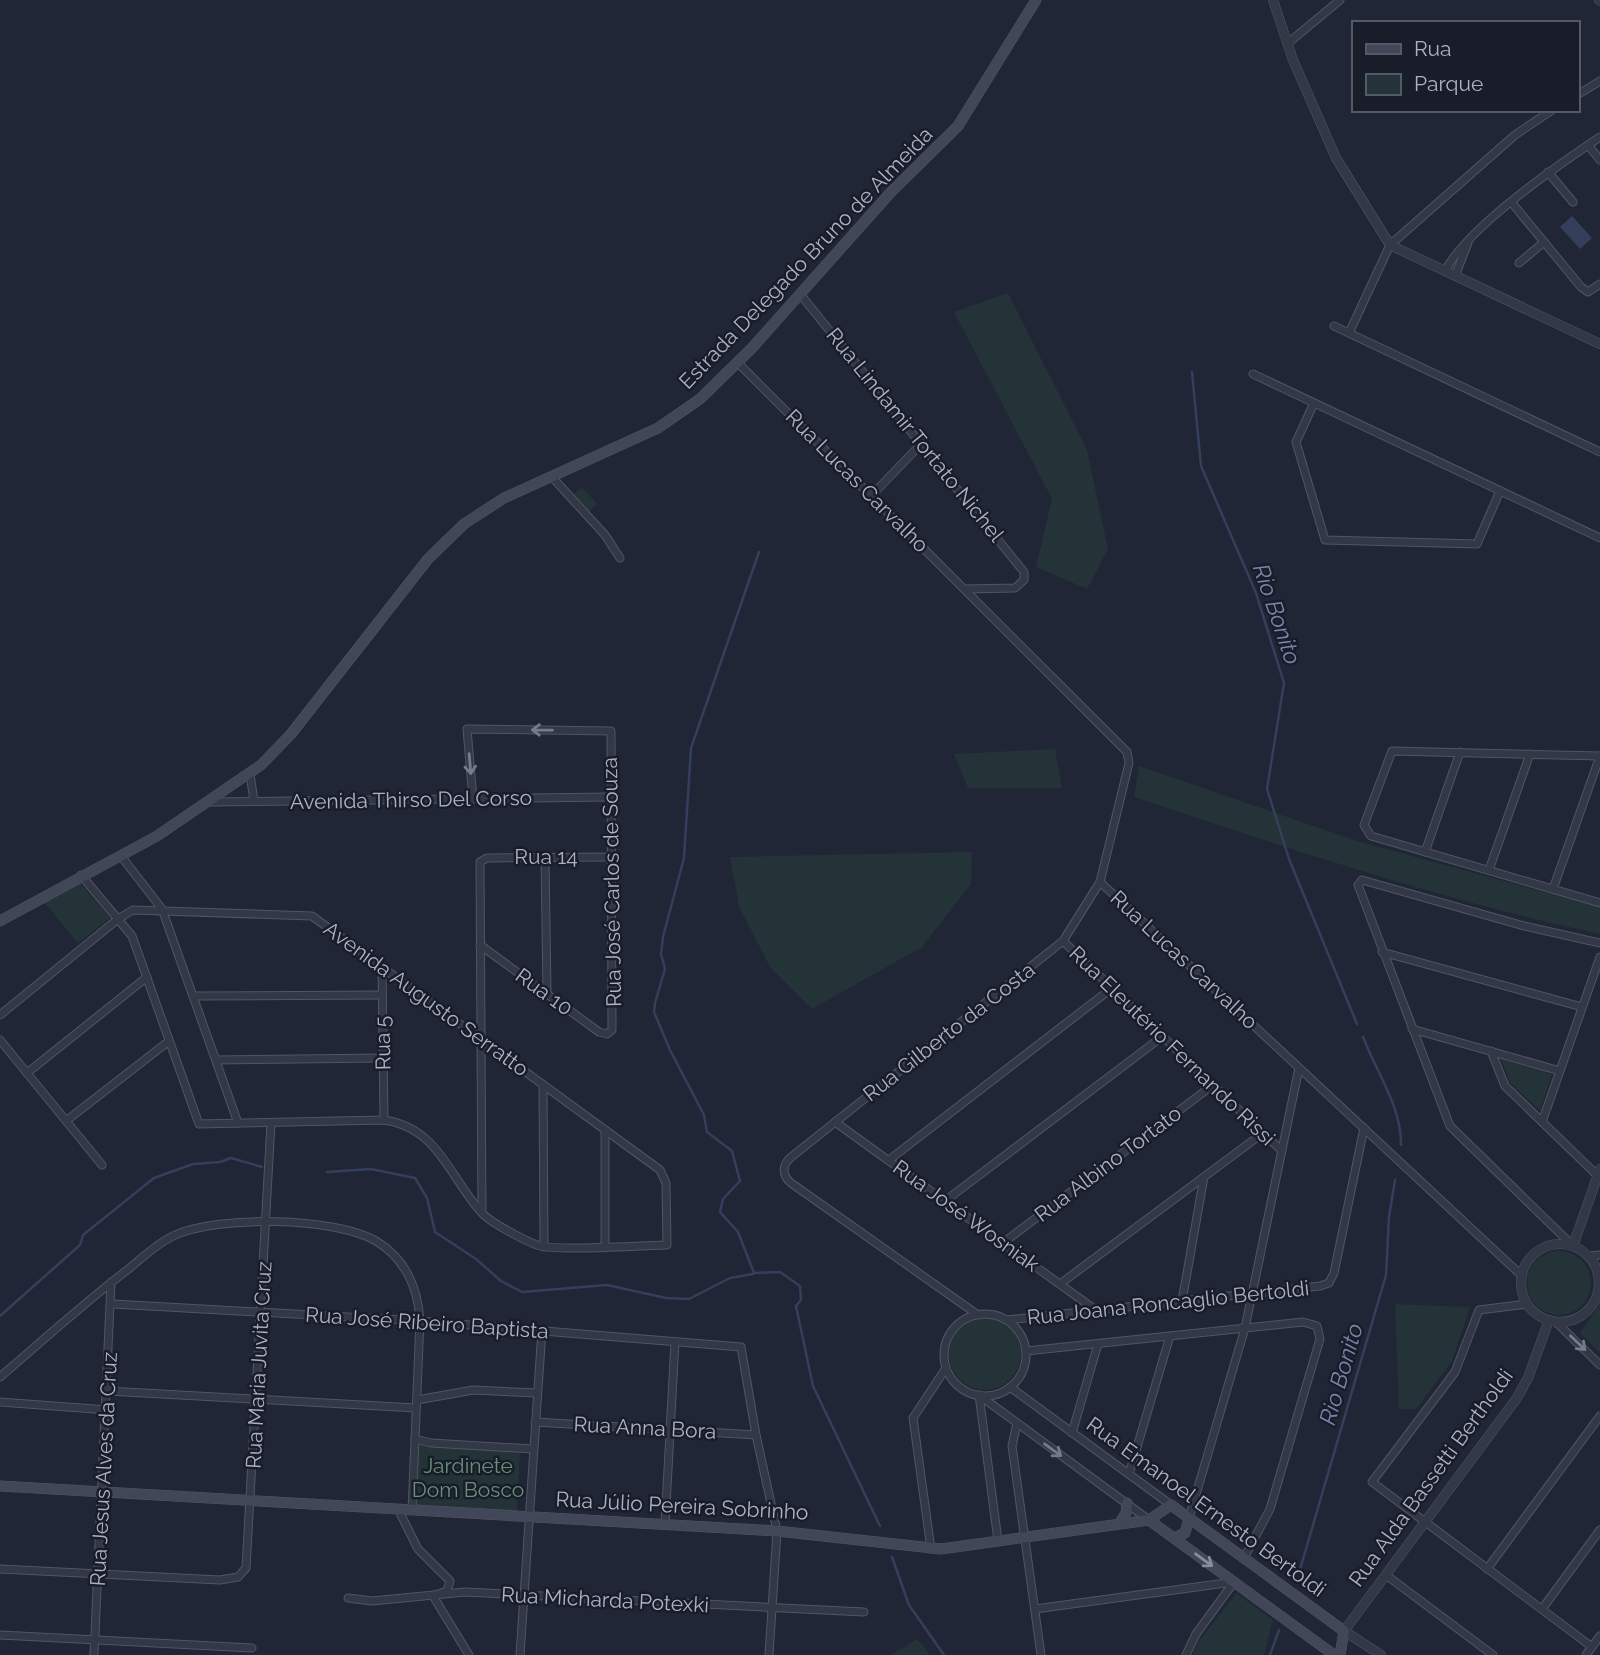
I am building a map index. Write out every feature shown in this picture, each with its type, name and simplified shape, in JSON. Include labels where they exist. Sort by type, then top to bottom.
[{"type":"main road","name":"Estrada Delegado Bruno de Almeida","points":[[0,921],[121,856],[211,802],[250,774],[291,734],[439,546],[491,505],[673,420],[700,400],[738,363],[891,192],[958,126],[1037,0]]},
{"type":"main road","name":"Rua Júlio Pereira Sobrinho","points":[[0,1486],[777,1531],[931,1549],[1149,1520]]},
{"type":"main road","points":[[1119,1524],[1126,1513],[1127,1503]]},
{"type":"main road","name":"Rua Emanoel Ernesto Bertoldi","points":[[1171,1505],[1344,1631]]},
{"type":"main road","points":[[1149,1520],[1171,1505]]},
{"type":"main road","points":[[1174,1538],[1185,1533],[1189,1518]]},
{"type":"main road","name":"Rua Emanoel Ernesto Bertoldi","points":[[1149,1520],[1334,1655]]},
{"type":"main road","name":"Rua Alda Bassetti Bertholdi","points":[[1340,1655],[1344,1631]]},
{"type":"street","points":[[1273,0],[1287,44],[1336,158],[1390,245],[1600,344]]},
{"type":"street","points":[[1287,44],[1340,0]]},
{"type":"street","points":[[1579,94],[1600,80]]},
{"type":"street","points":[[1349,333],[1390,245],[1515,135],[1549,112]]},
{"type":"street","points":[[1446,271],[1454,255],[1512,203],[1548,172],[1600,137]]},
{"type":"street","points":[[1588,145],[1600,160]]},
{"type":"street","points":[[1548,172],[1573,202]]},
{"type":"street","points":[[1512,203],[1584,290],[1591,291],[1600,284]]},
{"type":"street","points":[[1455,276],[1468,242]]},
{"type":"street","points":[[1519,263],[1544,242]]},
{"type":"street","name":"Rua Lindamir Tortato Nichel","points":[[800,294],[1019,563],[1024,580],[1019,586],[1010,589],[964,589]]},
{"type":"street","points":[[1335,326],[1600,452]]},
{"type":"street","name":"Rua Lucas Carvalho","points":[[738,363],[1127,752],[1129,763],[1100,882],[1521,1275]]},
{"type":"street","points":[[1253,374],[1600,538]]},
{"type":"street","points":[[1314,403],[1296,442],[1325,540],[1477,544],[1500,491]]},
{"type":"street","points":[[871,496],[922,443]]},
{"type":"street","points":[[552,477],[605,535],[620,558]]},
{"type":"street","name":"Rua José Carlos de Souza","points":[[473,799],[467,729],[611,731],[614,1025],[610,1033]]},
{"type":"street","points":[[1553,889],[1600,756],[1392,751],[1364,825],[1365,832],[1425,852],[1600,903]]},
{"type":"street","points":[[1425,852],[1460,752]]},
{"type":"street","points":[[1489,870],[1530,754]]},
{"type":"street","points":[[250,774],[254,802]]},
{"type":"street","name":"Avenida Thirso Del Corso","points":[[211,802],[611,797]]},
{"type":"street","points":[[121,856],[162,909],[238,1123]]},
{"type":"street","name":"Rua 14","points":[[480,945],[481,859],[612,857]]},
{"type":"street","points":[[545,858],[547,993]]},
{"type":"street","points":[[81,876],[132,936],[199,1124],[384,1120],[409,1126],[432,1143],[482,1213],[544,1247],[605,1246],[605,1130]]},
{"type":"street","points":[[1552,1321],[1567,1321],[1586,1312],[1597,1293],[1599,1283],[1588,1256],[1573,1246],[1450,1126],[1358,890],[1362,880],[1524,926],[1600,943]]},
{"type":"street","name":"Rua Gilberto da Costa","points":[[978,1315],[791,1182],[784,1170],[790,1158],[1063,941],[1100,882]]},
{"type":"street","name":"Avenida Augusto Serratto","points":[[118,919],[133,910],[162,909],[312,916],[664,1174],[667,1245],[605,1246]]},
{"type":"street","points":[[0,1015],[118,919]]},
{"type":"street","name":"Rua Eleutério Fernando Rissi","points":[[1063,941],[1282,1151]]},
{"type":"street","points":[[480,945],[482,1213]]},
{"type":"street","name":"Rua 10","points":[[480,945],[599,1032],[610,1033]]},
{"type":"street","points":[[1382,952],[1583,1007]]},
{"type":"street","points":[[1542,1122],[1600,957]]},
{"type":"street","name":"Rua 5","points":[[382,967],[384,1120]]},
{"type":"street","points":[[27,1073],[147,977]]},
{"type":"street","points":[[889,1160],[1112,988]]},
{"type":"street","points":[[193,996],[382,995]]},
{"type":"street","points":[[1412,1028],[1560,1070]]},
{"type":"street","points":[[945,1201],[1163,1037]]},
{"type":"street","points":[[0,1040],[102,1165]]},
{"type":"street","points":[[66,1121],[169,1041]]},
{"type":"street","points":[[1491,1051],[1505,1086],[1599,1173],[1597,1188],[1573,1246]]},
{"type":"street","points":[[216,1060],[383,1058]]},
{"type":"street","points":[[1189,1518],[1254,1294],[1299,1068]]},
{"type":"street","points":[[543,1084],[544,1247]]},
{"type":"street","name":"Rua Albino Tortato","points":[[1003,1243],[1213,1085]]},
{"type":"street","name":"Rua José Wosniak","points":[[835,1122],[1097,1311]]},
{"type":"street","name":"Rua Maria Juvita Cruz","points":[[0,1569],[211,1580],[239,1577],[246,1568],[271,1123]]},
{"type":"street","name":"Rua Joana Roncaglio Bertoldi","points":[[1007,1320],[1254,1294],[1329,1283],[1334,1273],[1364,1128]]},
{"type":"street","points":[[1060,1284],[1263,1133]]},
{"type":"street","points":[[1182,1301],[1204,1177]]},
{"type":"street","points":[[0,1377],[111,1282],[159,1245],[183,1232],[211,1224],[266,1222],[352,1231],[377,1242],[410,1276],[417,1295],[421,1321],[412,1510]]},
{"type":"street","points":[[1573,1246],[1560,1244],[1535,1252],[1521,1275],[1521,1285],[1527,1304],[1552,1321],[1600,1365]]},
{"type":"street","points":[[1588,1256],[1600,1255]]},
{"type":"street","name":"Rua Jesus Alves da Cruz","points":[[94,1655],[113,1304],[111,1282]]},
{"type":"street","name":"Rua José Ribeiro Baptista","points":[[113,1304],[421,1321],[741,1347],[755,1435]]},
{"type":"street","points":[[1527,1304],[1479,1310],[1455,1372],[1372,1482],[1592,1647]]},
{"type":"street","points":[[978,1315],[1007,1320],[1023,1339],[1026,1351],[1020,1377],[1001,1393],[979,1395],[959,1386],[946,1368],[944,1356],[950,1334],[957,1325],[978,1315]]},
{"type":"street","name":"Rua Alda Bassetti Bertholdi","points":[[1344,1631],[1517,1398],[1552,1321]]},
{"type":"street","name":"Rua Joana Roncaglio Bertoldi","points":[[1026,1351],[1308,1322],[1317,1326],[1320,1339],[1270,1509],[1244,1558]]},
{"type":"street","points":[[520,1655],[541,1330]]},
{"type":"street","points":[[1129,1474],[1170,1336]]},
{"type":"street","points":[[665,1524],[675,1342]]},
{"type":"street","points":[[1073,1433],[1098,1344]]},
{"type":"street","points":[[931,1549],[913,1418],[946,1368]]},
{"type":"street","name":"Rua Emanoel Ernesto Bertoldi","points":[[1010,1387],[1171,1505]]},
{"type":"street","points":[[108,1391],[257,1401],[416,1404],[473,1390],[537,1393]]},
{"type":"street","points":[[979,1395],[998,1542]]},
{"type":"street","name":"Rua Emanoel Ernesto Bertoldi","points":[[979,1395],[1149,1520]]},
{"type":"street","points":[[0,1402],[108,1410]]},
{"type":"street","points":[[1487,1569],[1600,1416]]},
{"type":"street","name":"Rua Anna Bora","points":[[535,1422],[755,1435]]},
{"type":"street","points":[[1017,1423],[1012,1446],[1041,1655]]},
{"type":"street","points":[[755,1435],[777,1531],[769,1655]]},
{"type":"street","points":[[415,1439],[442,1444],[533,1449]]},
{"type":"street","points":[[398,1509],[412,1541],[450,1581],[447,1591],[433,1596],[469,1655]]},
{"type":"street","points":[[1542,1609],[1600,1530]]},
{"type":"street","points":[[434,1566],[465,1592]]},
{"type":"street","points":[[1386,1575],[1493,1655]]},
{"type":"street","points":[[1035,1609],[1234,1582]]},
{"type":"street","points":[[1186,1655],[1196,1634],[1234,1582]]},
{"type":"street","name":"Rua Micharda Potexki","points":[[348,1598],[372,1601],[465,1592],[864,1612]]},
{"type":"street","name":"Rua Emanoel Ernesto Bertoldi","points":[[1344,1631],[1381,1655]]},
{"type":"street","points":[[0,1635],[238,1651],[252,1648]]},
{"type":"street","points":[[1586,1655],[1600,1636]]},
{"type":"green space","points":[[1008,293],[1087,450],[1108,549],[1087,589],[1036,567],[1052,499],[954,312]]},
{"type":"green space","points":[[582,487],[597,504],[589,511],[574,494]]},
{"type":"green space","points":[[1055,749],[1062,788],[968,788],[954,754]]},
{"type":"green space","points":[[1139,766],[1360,842],[1600,907],[1600,934],[1423,889],[1134,797]]},
{"type":"green space","points":[[972,852],[971,884],[922,947],[812,1009],[770,967],[739,906],[730,857]]},
{"type":"green space","points":[[80,883],[110,918],[78,943],[44,902]]},
{"type":"green space","points":[[1501,1059],[1552,1074],[1540,1111],[1510,1083]]},
{"type":"green space","points":[[1553,1251],[1565,1251],[1582,1260],[1589,1271],[1589,1295],[1582,1306],[1565,1315],[1553,1315],[1541,1310],[1532,1301],[1527,1289],[1527,1277],[1532,1265],[1541,1256]]},
{"type":"green space","points":[[1395,1304],[1470,1307],[1452,1361],[1416,1409],[1399,1409]]},
{"type":"green space","points":[[1600,1304],[1600,1353],[1580,1333]]},
{"type":"green space","points":[[985,1318],[1005,1324],[1015,1334],[1021,1354],[1015,1374],[1005,1384],[985,1390],[965,1384],[955,1374],[949,1354],[955,1334],[965,1324]]},
{"type":"green space","name":"Jardinete Dom Bosco","points":[[419,1445],[520,1451],[517,1512],[415,1506]]},
{"type":"green space","points":[[1236,1593],[1273,1620],[1264,1655],[1193,1655],[1198,1642]]},
{"type":"green space","points":[[917,1639],[930,1655],[891,1655]]},
{"type":"water","points":[[1572,216],[1592,238],[1580,249],[1560,227]]},
{"type":"waterway","name":"Rio Bonito","points":[[1192,372],[1201,466],[1256,593],[1284,683],[1267,789],[1289,859],[1357,1024]]},
{"type":"waterway","points":[[759,552],[691,748],[684,858],[663,937],[661,954],[665,969],[654,1012],[670,1050],[704,1115],[707,1132],[732,1151],[740,1181],[723,1199],[720,1212],[738,1232],[754,1273],[780,1272],[800,1286],[801,1300],[796,1306],[813,1386],[880,1526]]},
{"type":"waterway","name":"Rio Bonito","points":[[1363,1037],[1393,1104],[1401,1145]]},
{"type":"waterway","points":[[0,1316],[80,1245],[83,1235],[154,1178],[193,1164],[220,1162],[231,1158],[262,1167]]},
{"type":"waterway","points":[[327,1172],[371,1169],[415,1178],[427,1198],[435,1232],[476,1259],[501,1281],[522,1292],[607,1285],[666,1298],[689,1299],[730,1278],[753,1274]]},
{"type":"waterway","name":"Rio Bonito","points":[[1299,1573],[1386,1275],[1389,1217],[1395,1180]]},
{"type":"waterway","points":[[892,1557],[909,1605],[944,1655]]},
{"type":"waterway","name":"Rio Bonito","points":[[1270,1655],[1279,1630]]}]
